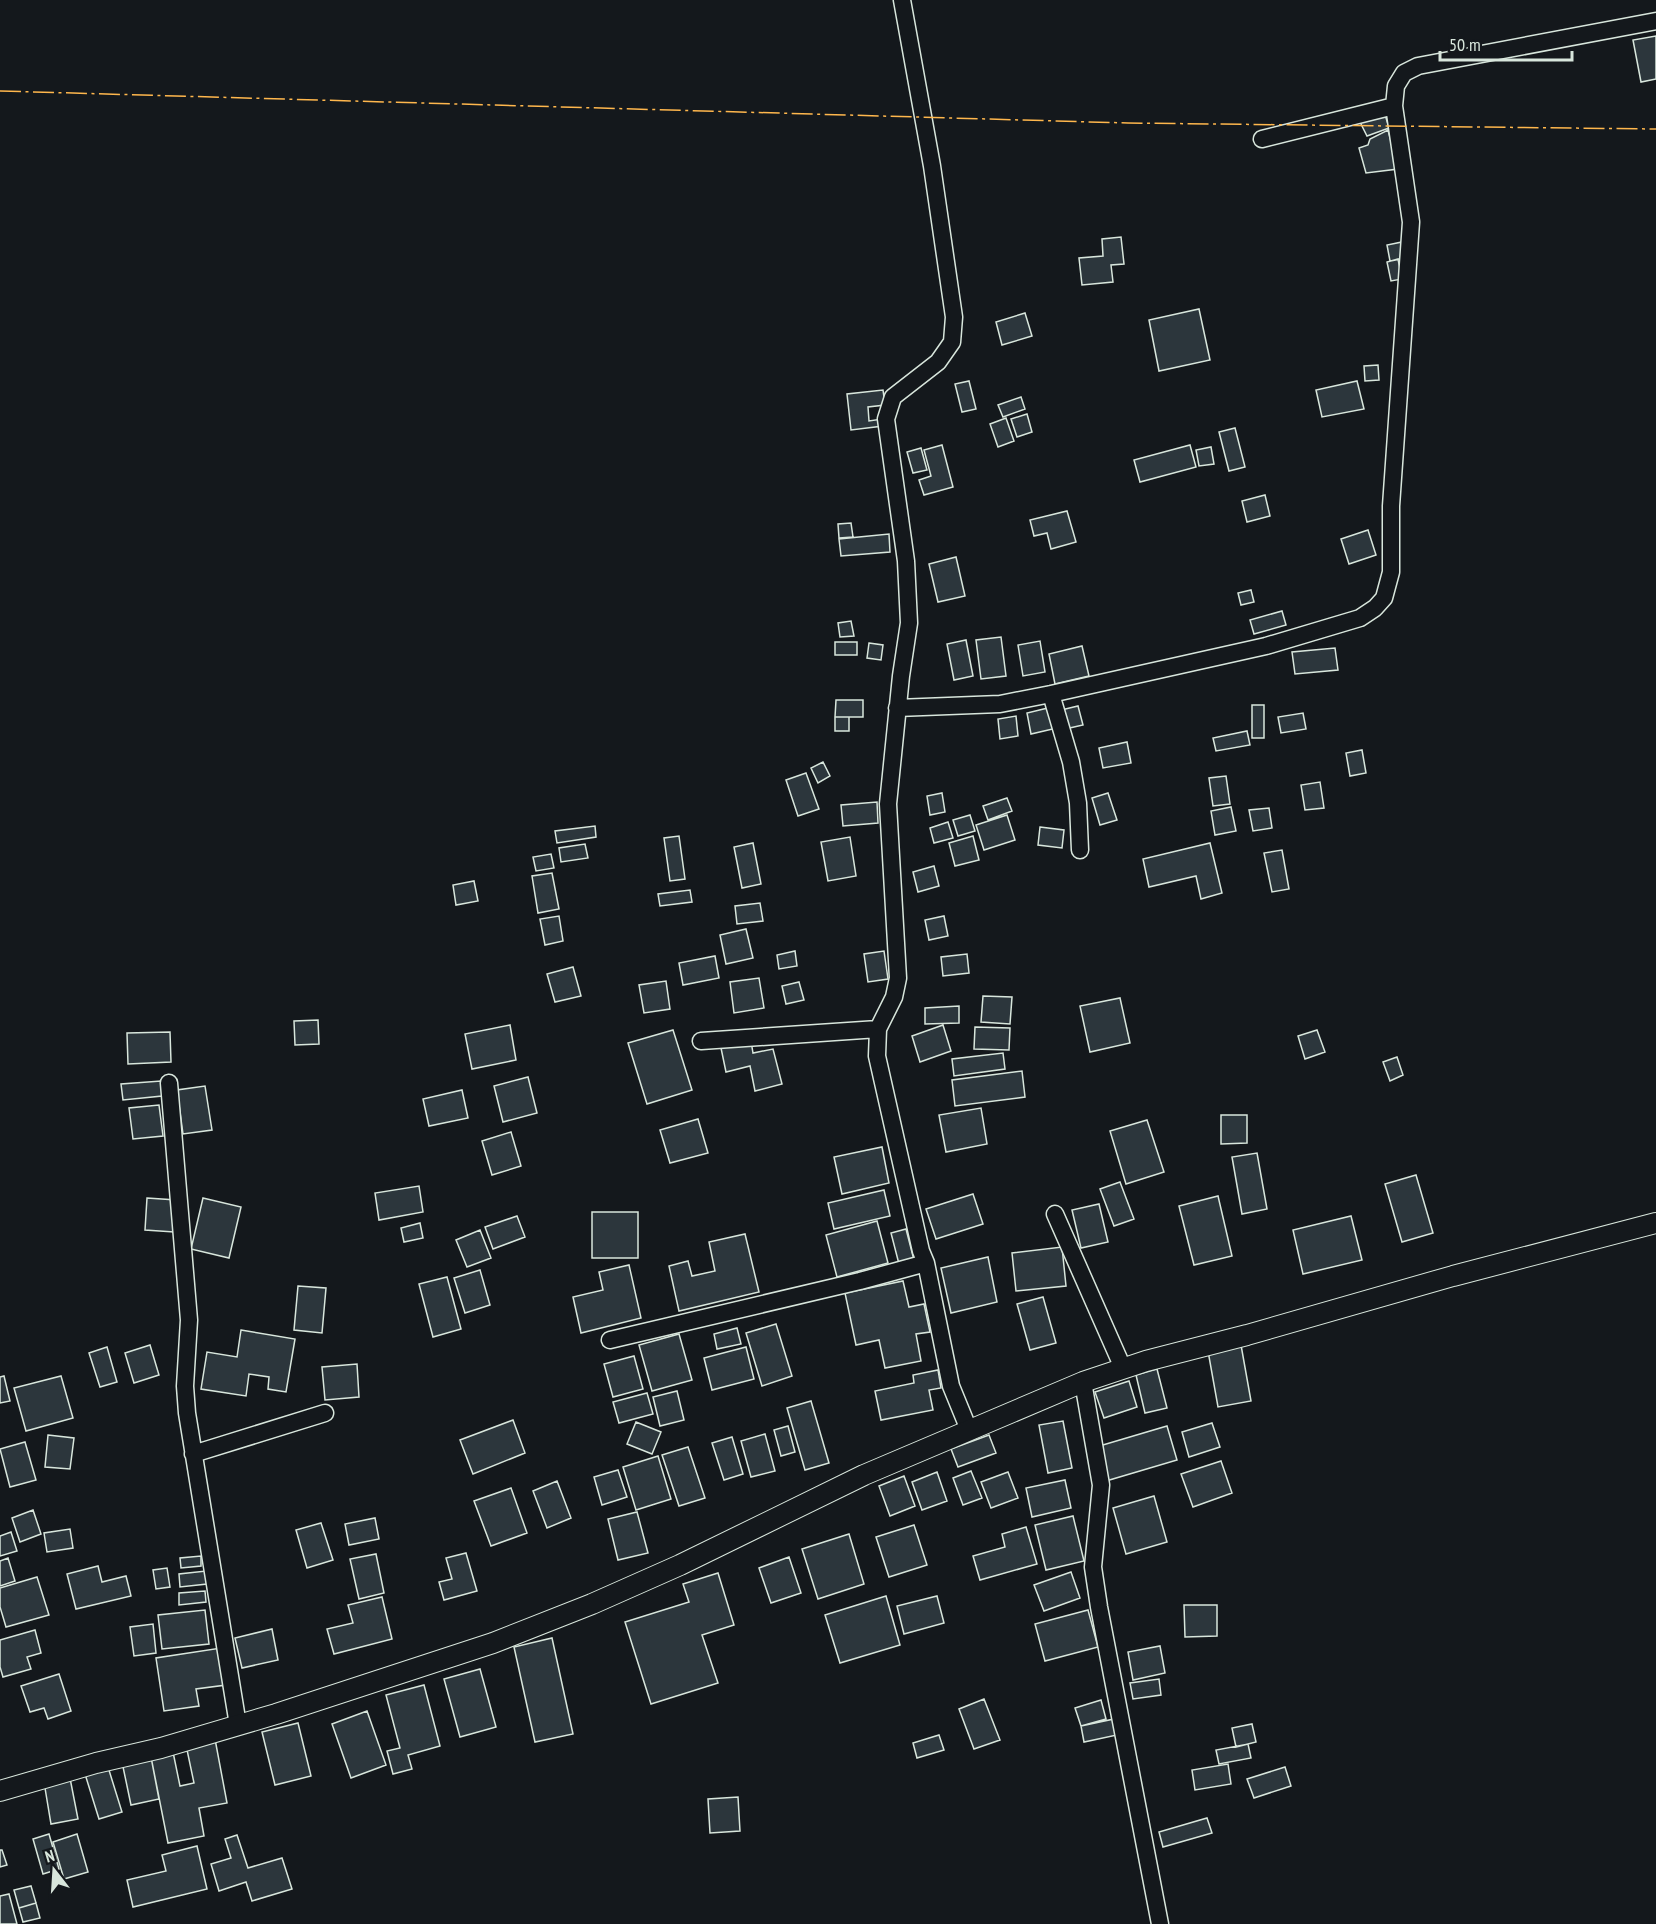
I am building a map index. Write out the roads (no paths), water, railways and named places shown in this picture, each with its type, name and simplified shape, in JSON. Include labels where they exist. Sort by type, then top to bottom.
[{"type":"street","points":[[902,0],[932,166],[954,318],[952,342],[938,362],[893,397],[886,419],[906,561],[909,623],[897,708],[888,804],[898,978],[894,997],[878,1029],[877,1056],[921,1251],[926,1263],[951,1386],[969,1431]]},
{"type":"street","points":[[897,708],[1000,704],[1051,694],[1266,646],[1360,618],[1375,608],[1384,597],[1391,572],[1391,506],[1411,222],[1394,106],[1396,86],[1404,73],[1418,66],[1656,21]]},
{"type":"street","points":[[1262,139],[1394,106]]},
{"type":"street","points":[[1051,694],[1071,762],[1078,803],[1080,850]]},
{"type":"street","points":[[701,1041],[878,1029]]},
{"type":"street","points":[[169,1083],[189,1320],[185,1386],[193,1454],[238,1725]]},
{"type":"street","points":[[1055,1214],[1124,1368]]},
{"type":"street","points":[[0,1791],[96,1762],[161,1748],[238,1725],[493,1643],[680,1566],[864,1475],[1083,1382],[1124,1368],[1453,1276],[1656,1223]]},
{"type":"street","points":[[610,1340],[860,1281],[926,1263]]},
{"type":"street","points":[[1083,1382],[1101,1485],[1093,1568],[1160,1924]]},
{"type":"street","points":[[193,1454],[325,1413]]}]
